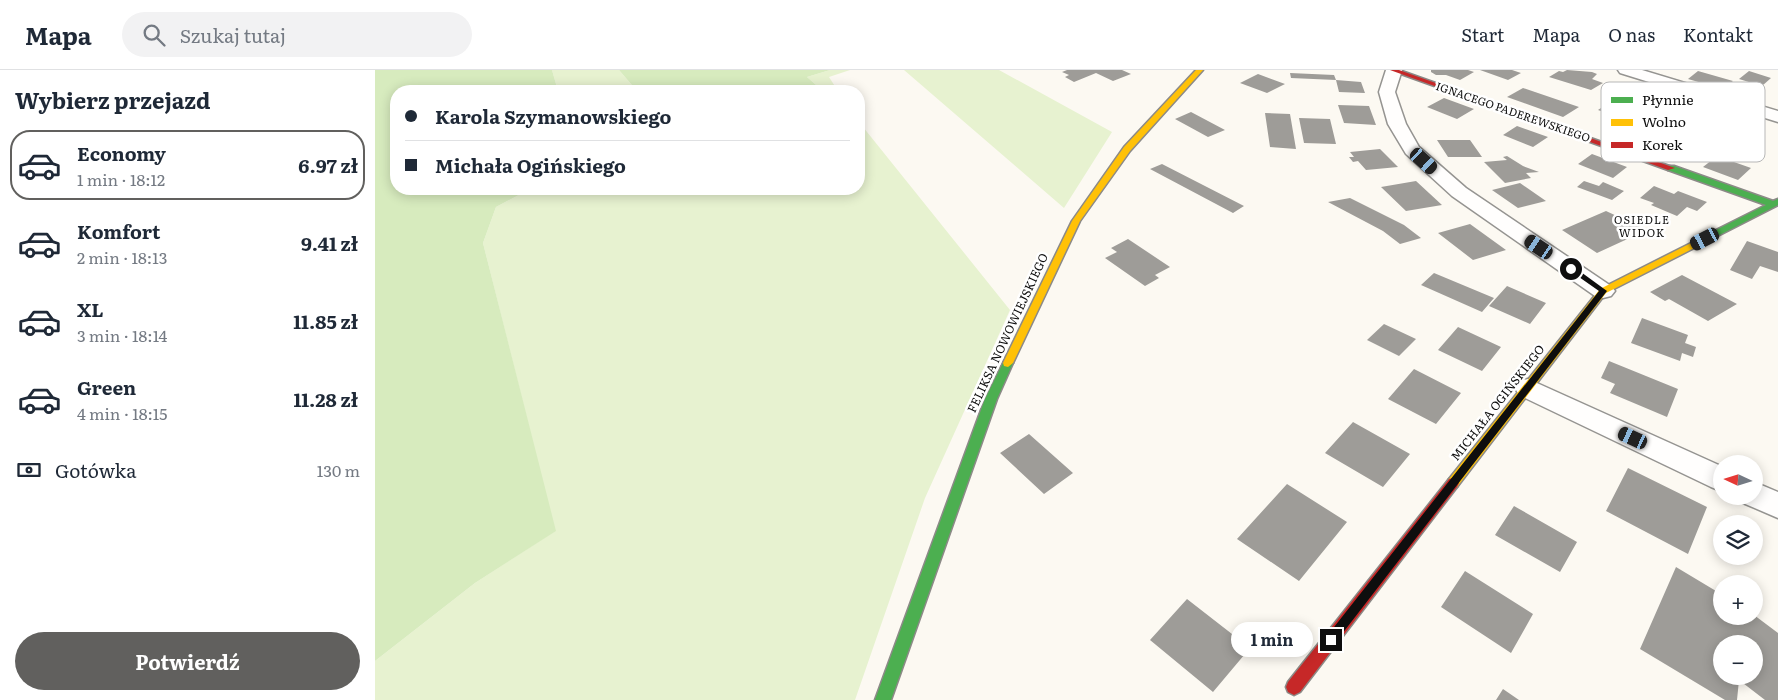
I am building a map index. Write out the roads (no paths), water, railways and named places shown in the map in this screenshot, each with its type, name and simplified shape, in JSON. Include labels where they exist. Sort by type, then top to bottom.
[{"type":"street","name":"FELIKSA NOWOWIEJSKIEGO","points":[[883,700],[991,399],[1076,221],[1127,149],[1200,70]]},
{"type":"street","points":[[1394,70],[1387,92],[1397,124],[1413,150],[1459,192],[1603,291]]},
{"type":"street","name":"IGNACEGO PADEREWSKIEGO","points":[[1394,70],[1601,142]]},
{"type":"street","points":[[1626,70],[1665,82]]},
{"type":"street","points":[[1765,113],[1778,117]]},
{"type":"street","name":"IGNACEGO PADEREWSKIEGO","points":[[1658,162],[1775,203]]},
{"type":"street","name":"MICHAŁA OGIŃSKIEGO","points":[[1294,687],[1603,291],[1775,203]]},
{"type":"street","points":[[1528,388],[1713,475]]},
{"type":"street","points":[[1763,498],[1778,506]]},
{"type":"district","name":"OSIEDLE WIDOK","points":[[1642,226]]}]
